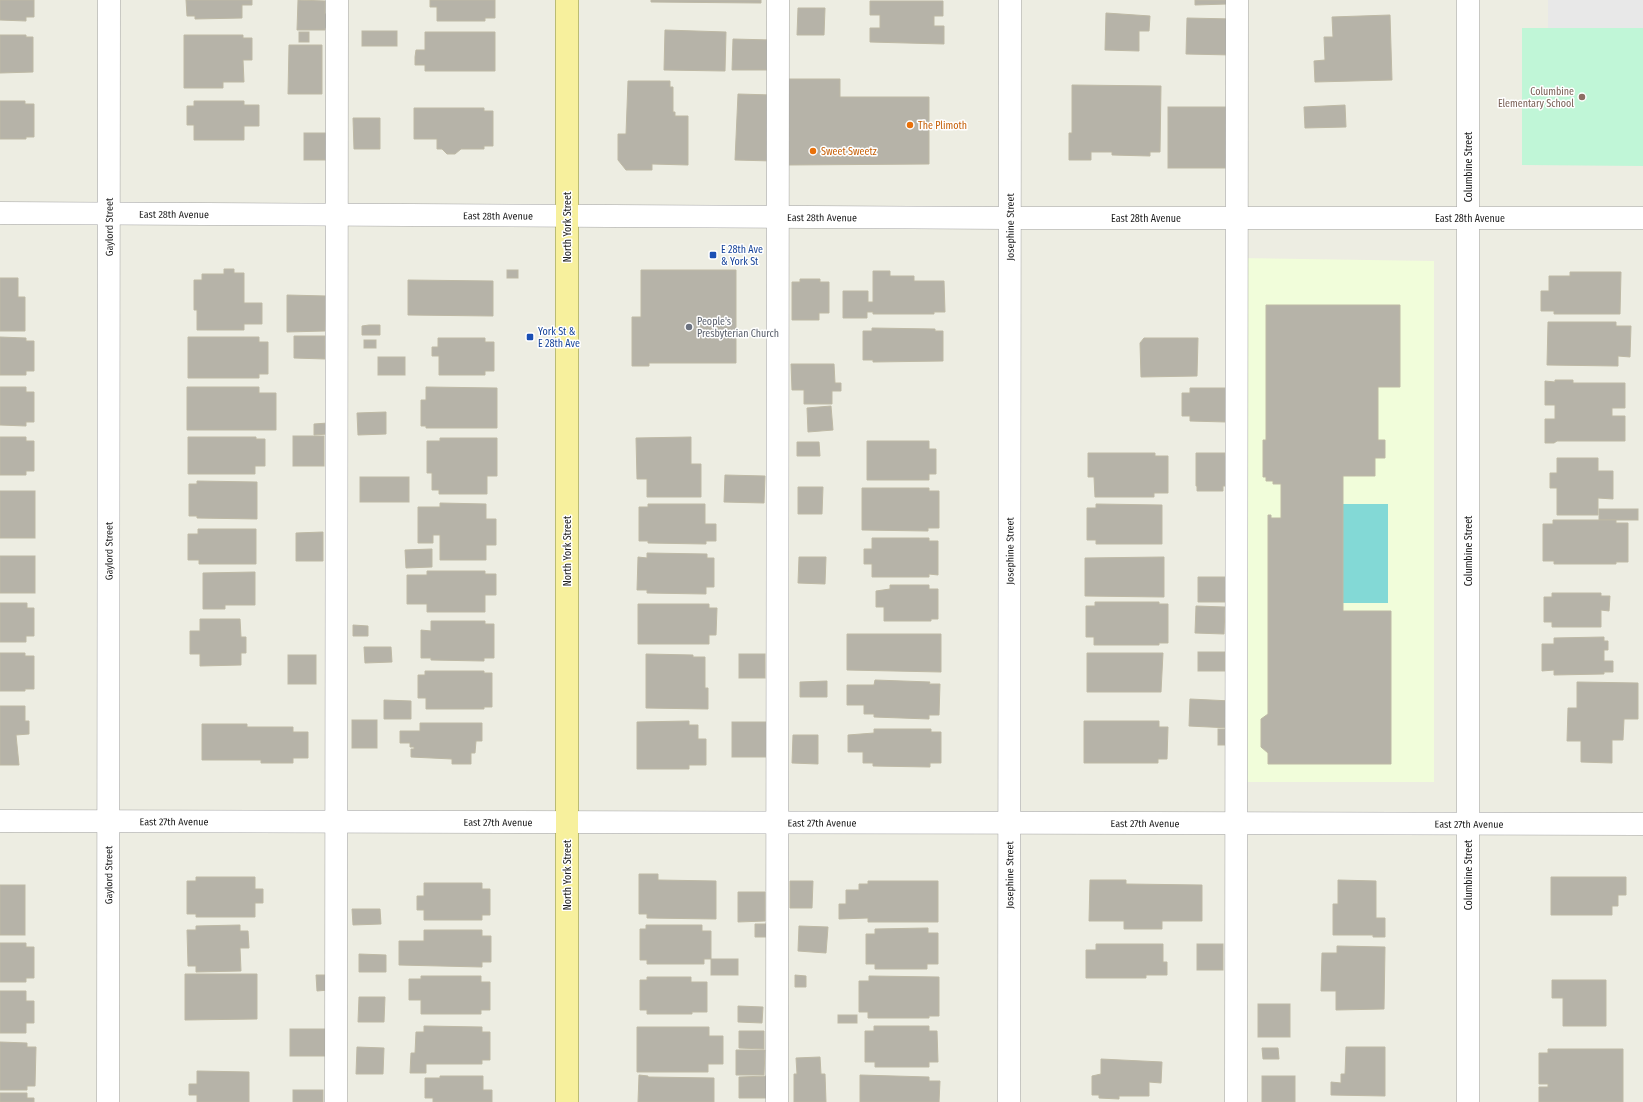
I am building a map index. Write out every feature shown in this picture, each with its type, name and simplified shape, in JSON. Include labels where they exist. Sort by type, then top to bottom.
[{"type":"main road","name":"North York Street","points":[[567,0],[567,1102]]},
{"type":"street","name":"Gaylord Street","points":[[108,1102],[109,0]]},
{"type":"street","points":[[336,1102],[337,0]]},
{"type":"street","points":[[777,1102],[778,0]]},
{"type":"street","name":"Josephine Street","points":[[1009,1102],[1010,0]]},
{"type":"street","points":[[1236,1102],[1237,0]]},
{"type":"street","name":"Columbine Street","points":[[1468,0],[1468,1102]]},
{"type":"street","name":"East 28th Avenue","points":[[0,213],[1010,218],[1643,218]]},
{"type":"street","name":"East 27th Avenue","points":[[0,821],[1643,824]]},
{"type":"shaded area","points":[[1548,0],[1643,0],[1643,28],[1548,28]]},
{"type":"shaded area","name":"Columbine Elementary School","points":[[1522,28],[1643,28],[1643,166],[1522,165]]},
{"type":"shaded area","points":[[1236,258],[1434,261],[1434,782],[1236,782]]},
{"type":"shaded area","points":[[1343,504],[1388,504],[1388,603],[1343,603]]},
{"type":"building","points":[[0,0],[34,0],[34,17],[26,17],[26,21],[0,20]]},
{"type":"building","points":[[186,0],[252,0],[252,5],[242,5],[242,18],[195,19],[195,16],[187,16]]},
{"type":"building","points":[[298,0],[325,1],[325,14],[328,14],[328,28],[325,28],[325,30],[297,30]]},
{"type":"building","points":[[430,0],[495,0],[495,18],[485,18],[485,21],[437,21],[437,7],[430,7]]},
{"type":"building","points":[[651,0],[761,0],[761,3],[651,2]]},
{"type":"building","points":[[1195,0],[1226,0],[1227,4],[1195,5]]},
{"type":"building","points":[[870,1],[943,1],[943,16],[934,16],[934,26],[944,26],[944,44],[870,42],[870,28],[880,28],[880,15],[870,15]]},
{"type":"building","points":[[798,8],[825,8],[824,35],[797,35]]},
{"type":"building","points":[[1106,13],[1150,16],[1149,31],[1139,31],[1139,51],[1105,50]]},
{"type":"building","points":[[1390,15],[1392,80],[1315,82],[1314,61],[1325,60],[1324,37],[1333,37],[1332,17]]},
{"type":"building","points":[[1187,18],[1233,19],[1232,55],[1186,54]]},
{"type":"building","points":[[665,30],[726,32],[725,71],[664,70]]},
{"type":"building","points":[[362,31],[397,31],[397,46],[362,46]]},
{"type":"building","points":[[299,32],[309,32],[309,42],[299,42]]},
{"type":"building","points":[[425,32],[495,32],[495,71],[425,71],[425,65],[415,65],[415,57],[416,50],[425,50]]},
{"type":"building","points":[[0,35],[26,35],[26,37],[33,37],[33,72],[0,73]]},
{"type":"building","points":[[184,35],[243,35],[243,38],[252,38],[252,60],[243,60],[244,82],[223,82],[223,88],[184,88]]},
{"type":"building","points":[[733,39],[771,40],[770,70],[732,70]]},
{"type":"building","points":[[289,45],[322,45],[322,94],[288,94]]},
{"type":"building","points":[[788,79],[840,79],[840,97],[929,97],[929,164],[789,165]]},
{"type":"building","points":[[628,81],[670,81],[670,87],[673,87],[673,112],[675,112],[675,116],[688,116],[688,165],[652,164],[652,170],[626,170],[618,160],[618,134],[626,134]]},
{"type":"building","points":[[1072,85],[1161,86],[1160,152],[1150,152],[1150,156],[1112,155],[1112,152],[1091,152],[1091,160],[1069,160],[1069,133],[1072,133]]},
{"type":"building","points":[[738,94],[772,95],[772,161],[735,160]]},
{"type":"building","points":[[0,101],[25,101],[25,104],[34,104],[34,137],[26,137],[26,139],[0,139]]},
{"type":"building","points":[[194,101],[244,101],[244,105],[259,105],[259,126],[244,126],[244,140],[194,140],[194,125],[187,125],[187,106],[194,106]]},
{"type":"building","points":[[1345,105],[1346,127],[1305,128],[1304,107]]},
{"type":"building","points":[[1168,107],[1231,107],[1231,168],[1168,168]]},
{"type":"building","points":[[414,108],[484,108],[484,111],[493,111],[493,146],[484,146],[484,149],[461,149],[455,154],[447,154],[442,149],[437,149],[437,139],[414,139]]},
{"type":"building","points":[[353,118],[380,118],[380,149],[354,149]]},
{"type":"building","points":[[304,133],[330,133],[330,160],[304,160]]},
{"type":"building","points":[[224,269],[234,269],[234,273],[244,273],[244,303],[262,303],[262,324],[244,324],[244,330],[197,330],[197,310],[194,310],[194,280],[202,280],[202,274],[224,274]]},
{"type":"building","points":[[507,270],[518,270],[518,278],[507,278]]},
{"type":"building","points":[[641,270],[736,270],[736,363],[649,363],[649,366],[632,366],[632,317],[641,317]]},
{"type":"building","points":[[873,271],[890,271],[890,276],[914,276],[914,281],[944,281],[945,312],[934,312],[934,314],[873,314],[873,312],[867,312],[867,318],[843,318],[843,291],[868,291],[868,302],[873,302]]},
{"type":"building","points":[[1570,272],[1621,272],[1620,314],[1554,314],[1554,311],[1541,311],[1541,291],[1549,291],[1549,276],[1570,276]]},
{"type":"building","points":[[0,278],[18,278],[18,297],[25,297],[25,331],[0,331]]},
{"type":"building","points":[[800,279],[820,279],[820,282],[829,282],[829,313],[819,313],[819,320],[792,320],[792,282],[800,282]]},
{"type":"building","points":[[408,280],[493,281],[493,316],[408,315]]},
{"type":"building","points":[[287,295],[326,296],[325,331],[287,332]]},
{"type":"building","points":[[1266,305],[1400,305],[1400,387],[1378,387],[1378,440],[1385,440],[1385,458],[1375,458],[1375,476],[1343,476],[1343,611],[1391,611],[1391,764],[1268,764],[1268,753],[1261,747],[1261,719],[1268,714],[1268,515],[1271,515],[1271,518],[1281,518],[1281,484],[1273,484],[1273,481],[1266,481],[1266,477],[1263,477],[1263,440],[1266,440]]},
{"type":"building","points":[[1548,322],[1616,322],[1616,326],[1631,326],[1630,357],[1618,356],[1618,366],[1547,365]]},
{"type":"building","points":[[380,325],[380,335],[362,335],[362,326]]},
{"type":"building","points":[[872,328],[935,329],[935,331],[943,331],[943,361],[873,362],[873,360],[863,360],[863,331],[872,331]]},
{"type":"building","points":[[294,336],[325,336],[325,359],[294,358]]},
{"type":"building","points":[[0,337],[26,338],[26,341],[34,341],[34,371],[26,371],[26,375],[0,375]]},
{"type":"building","points":[[188,337],[259,337],[259,342],[268,342],[268,374],[259,374],[259,378],[188,378]]},
{"type":"building","points":[[438,338],[485,338],[485,342],[494,342],[494,371],[485,371],[485,375],[439,375],[439,356],[432,356],[432,347],[438,347]]},
{"type":"building","points":[[1144,338],[1198,338],[1197,376],[1141,377],[1140,343]]},
{"type":"building","points":[[364,340],[376,340],[376,348],[364,348]]},
{"type":"building","points":[[378,357],[405,357],[405,375],[378,375]]},
{"type":"building","points":[[791,364],[834,364],[835,383],[841,383],[841,391],[832,391],[832,404],[804,404],[804,390],[792,390]]},
{"type":"building","points":[[1555,380],[1573,380],[1573,383],[1625,383],[1625,408],[1612,408],[1612,416],[1625,416],[1625,441],[1557,441],[1554,443],[1545,443],[1545,419],[1555,419],[1555,405],[1545,405],[1545,381],[1555,382]]},
{"type":"building","points":[[0,387],[26,387],[26,392],[34,392],[34,422],[26,422],[26,426],[0,425]]},
{"type":"building","points":[[187,387],[259,387],[259,393],[276,393],[276,430],[187,430]]},
{"type":"building","points":[[426,387],[497,388],[497,428],[426,428],[426,426],[421,426],[421,400],[426,400]]},
{"type":"building","points":[[1190,388],[1227,388],[1226,422],[1190,421],[1190,416],[1182,416],[1182,393],[1190,393]]},
{"type":"building","points":[[831,406],[833,430],[808,432],[807,408]]},
{"type":"building","points":[[386,412],[386,434],[358,435],[357,413]]},
{"type":"building","points":[[328,423],[328,434],[314,435],[314,424]]},
{"type":"building","points":[[293,436],[324,436],[324,466],[293,466]]},
{"type":"building","points":[[0,437],[26,437],[26,441],[34,441],[34,471],[26,471],[26,475],[0,475]]},
{"type":"building","points":[[188,437],[256,437],[256,439],[265,439],[265,466],[255,466],[255,474],[188,474]]},
{"type":"building","points":[[691,437],[691,464],[701,464],[701,497],[647,497],[647,479],[637,479],[636,438]]},
{"type":"building","points":[[440,438],[497,438],[497,476],[487,476],[487,494],[439,494],[439,490],[432,490],[432,473],[427,473],[427,441],[440,441]]},
{"type":"building","points":[[867,441],[929,441],[929,449],[936,449],[936,474],[929,474],[929,480],[867,480]]},
{"type":"building","points":[[797,442],[819,442],[820,456],[797,456]]},
{"type":"building","points":[[1088,453],[1155,453],[1155,456],[1168,456],[1168,493],[1154,493],[1154,497],[1095,497],[1094,477],[1088,477]]},
{"type":"building","points":[[1196,453],[1225,453],[1225,456],[1231,456],[1226,486],[1223,486],[1223,491],[1197,491]]},
{"type":"building","points":[[1557,458],[1598,458],[1598,471],[1613,471],[1613,499],[1598,498],[1598,515],[1557,515],[1557,488],[1550,488],[1550,473],[1557,473]]},
{"type":"building","points":[[725,475],[765,476],[764,503],[724,502]]},
{"type":"building","points":[[360,477],[409,477],[409,502],[360,502]]},
{"type":"building","points":[[197,481],[257,482],[257,519],[197,518],[197,516],[189,516],[189,484],[197,484]]},
{"type":"building","points":[[798,487],[823,487],[822,514],[798,514]]},
{"type":"building","points":[[862,488],[929,488],[929,491],[939,491],[939,528],[928,528],[928,531],[862,530]]},
{"type":"building","points":[[0,491],[35,491],[35,538],[0,538]]},
{"type":"building","points":[[440,503],[486,504],[486,519],[496,519],[496,545],[486,545],[486,560],[440,560],[440,535],[433,535],[433,543],[418,543],[418,507],[440,507]]},
{"type":"building","points":[[648,504],[705,504],[705,524],[716,524],[716,541],[706,541],[706,544],[648,543],[648,541],[639,541],[639,507],[648,507]]},
{"type":"building","points":[[1096,504],[1162,505],[1162,544],[1096,544],[1096,540],[1087,540],[1087,508],[1096,508]]},
{"type":"building","points":[[1599,509],[1638,509],[1638,520],[1599,520]]},
{"type":"building","points":[[1553,520],[1616,520],[1616,523],[1628,523],[1628,562],[1616,562],[1616,564],[1554,564],[1554,561],[1543,561],[1543,524],[1553,524]]},
{"type":"building","points":[[198,529],[256,529],[256,564],[199,564],[199,560],[188,560],[188,534],[198,534]]},
{"type":"building","points":[[323,532],[323,561],[296,561],[296,533]]},
{"type":"building","points":[[872,538],[929,538],[929,541],[938,541],[938,575],[929,574],[929,577],[872,577],[872,564],[864,564],[864,549],[872,549]]},
{"type":"building","points":[[432,549],[432,567],[406,568],[405,550]]},
{"type":"building","points":[[647,553],[707,554],[707,558],[714,558],[714,587],[706,587],[706,594],[647,593],[647,590],[637,590],[638,557],[647,558]]},
{"type":"building","points":[[0,556],[35,556],[35,593],[0,593]]},
{"type":"building","points":[[799,557],[826,557],[825,584],[798,583]]},
{"type":"building","points":[[1164,557],[1164,597],[1085,596],[1085,558]]},
{"type":"building","points":[[427,571],[485,571],[485,574],[496,574],[496,595],[485,595],[485,612],[427,612],[427,604],[407,604],[407,575],[427,575]]},
{"type":"building","points":[[255,572],[255,605],[225,605],[225,609],[203,609],[203,573]]},
{"type":"building","points":[[1198,577],[1229,577],[1228,602],[1198,602]]},
{"type":"building","points":[[890,585],[929,585],[929,589],[938,589],[938,619],[931,619],[931,621],[884,621],[884,607],[876,607],[876,591],[890,589]]},
{"type":"building","points":[[1552,593],[1601,593],[1601,596],[1610,596],[1609,611],[1601,610],[1601,627],[1552,627],[1552,622],[1544,622],[1544,597],[1552,597]]},
{"type":"building","points":[[1095,602],[1159,602],[1159,604],[1168,604],[1168,643],[1159,643],[1159,645],[1094,645],[1094,637],[1086,637],[1086,606],[1095,606]]},
{"type":"building","points":[[0,603],[27,603],[27,608],[34,608],[34,636],[26,636],[26,642],[0,642]]},
{"type":"building","points":[[638,604],[709,604],[709,608],[717,608],[716,635],[709,635],[709,644],[638,644]]},
{"type":"building","points":[[1196,606],[1225,607],[1224,634],[1195,633]]},
{"type":"building","points":[[200,619],[240,619],[241,637],[246,637],[246,653],[241,653],[241,665],[200,666],[200,654],[190,654],[190,631],[200,631]]},
{"type":"building","points":[[431,621],[485,621],[485,624],[494,624],[494,658],[484,658],[484,661],[431,660],[431,658],[421,658],[421,630],[431,631]]},
{"type":"building","points":[[353,625],[368,626],[368,636],[353,636]]},
{"type":"building","points":[[847,634],[941,634],[941,672],[847,670]]},
{"type":"building","points":[[1604,637],[1604,641],[1608,641],[1608,650],[1604,650],[1604,661],[1613,661],[1613,672],[1604,672],[1604,674],[1554,675],[1554,670],[1542,671],[1542,644],[1554,644],[1554,638]]},
{"type":"building","points":[[364,647],[391,647],[392,662],[365,663]]},
{"type":"building","points":[[1198,652],[1225,652],[1225,671],[1198,671]]},
{"type":"building","points":[[0,653],[25,653],[25,656],[34,656],[34,689],[25,689],[25,691],[0,691]]},
{"type":"building","points":[[1087,653],[1163,653],[1161,692],[1087,692]]},
{"type":"building","points":[[646,654],[693,655],[693,657],[705,657],[705,688],[708,688],[708,709],[646,708]]},
{"type":"building","points":[[739,654],[765,654],[765,678],[739,678]]},
{"type":"building","points":[[288,655],[316,655],[316,684],[288,684]]},
{"type":"building","points":[[425,671],[484,671],[484,673],[492,673],[492,707],[484,707],[484,709],[426,709],[426,698],[418,698],[418,675],[425,675]]},
{"type":"building","points":[[875,680],[930,682],[929,684],[940,684],[939,715],[929,715],[929,719],[874,717],[874,714],[864,714],[864,705],[847,705],[847,685],[874,685]]},
{"type":"building","points":[[827,681],[827,697],[800,697],[800,682]]},
{"type":"building","points":[[1577,682],[1638,683],[1638,719],[1624,719],[1623,740],[1612,740],[1612,763],[1581,762],[1581,741],[1567,741],[1568,708],[1577,708]]},
{"type":"building","points":[[1190,699],[1231,701],[1230,728],[1189,726]]},
{"type":"building","points":[[384,700],[411,701],[411,719],[384,719]]},
{"type":"building","points":[[0,706],[25,706],[25,721],[29,721],[29,734],[16,735],[19,765],[0,765]]},
{"type":"building","points":[[352,720],[377,720],[377,748],[352,748]]},
{"type":"building","points":[[689,721],[689,725],[698,725],[698,739],[706,739],[706,765],[689,765],[689,769],[637,769],[637,722]]},
{"type":"building","points":[[1084,721],[1159,721],[1159,727],[1168,727],[1167,759],[1158,759],[1158,763],[1084,763]]},
{"type":"building","points":[[732,722],[770,722],[770,757],[732,757]]},
{"type":"building","points":[[420,723],[482,723],[482,741],[476,741],[475,753],[471,753],[471,764],[452,764],[452,759],[411,757],[411,749],[414,749],[414,747],[410,747],[410,743],[400,743],[400,731],[420,731]]},
{"type":"building","points":[[202,724],[247,724],[247,727],[293,727],[293,732],[308,732],[308,758],[293,758],[293,763],[261,763],[261,760],[202,760]]},
{"type":"building","points":[[874,729],[931,729],[931,732],[941,732],[941,763],[930,763],[930,767],[873,766],[873,763],[863,763],[863,752],[848,752],[848,735],[874,733]]},
{"type":"building","points":[[1218,729],[1229,729],[1229,745],[1218,745]]},
{"type":"building","points":[[793,735],[818,735],[818,764],[792,763]]},
{"type":"building","points":[[639,874],[658,874],[658,880],[716,881],[716,919],[647,918],[647,914],[639,914]]},
{"type":"building","points":[[196,877],[255,877],[255,889],[263,889],[263,903],[255,903],[255,917],[196,917],[196,914],[187,914],[187,881],[196,881]]},
{"type":"building","points":[[1551,877],[1626,877],[1626,895],[1618,895],[1618,906],[1612,906],[1612,915],[1551,915]]},
{"type":"building","points":[[1090,880],[1126,880],[1126,884],[1202,885],[1202,921],[1162,921],[1162,929],[1124,929],[1124,921],[1089,921]]},
{"type":"building","points":[[1338,880],[1376,881],[1376,918],[1385,918],[1385,937],[1373,937],[1373,935],[1333,935],[1333,904],[1338,904]]},
{"type":"building","points":[[790,881],[813,881],[812,908],[790,908]]},
{"type":"building","points":[[868,881],[938,881],[938,922],[868,922],[868,918],[839,919],[839,904],[846,904],[846,890],[859,890],[859,884],[868,884]]},
{"type":"building","points":[[424,883],[482,883],[482,889],[490,889],[490,915],[482,915],[482,920],[424,920],[424,910],[417,910],[417,896],[424,896]]},
{"type":"building","points":[[0,885],[25,885],[25,935],[0,935]]},
{"type":"building","points":[[738,892],[765,892],[765,921],[738,922]]},
{"type":"building","points":[[352,909],[380,909],[381,924],[353,925]]},
{"type":"building","points":[[755,924],[769,924],[768,937],[755,937]]},
{"type":"building","points":[[240,925],[240,931],[248,931],[249,948],[240,948],[241,971],[196,972],[196,966],[188,966],[187,930],[196,930],[196,926]]},
{"type":"building","points":[[646,925],[702,925],[702,931],[711,931],[711,959],[704,959],[704,964],[647,964],[647,960],[640,960],[640,929],[646,929]]},
{"type":"building","points":[[799,926],[828,927],[826,953],[798,951]]},
{"type":"building","points":[[928,928],[928,933],[938,933],[938,964],[927,964],[927,969],[875,969],[875,964],[866,964],[866,934],[875,934],[875,929]]},
{"type":"building","points":[[424,930],[482,930],[482,936],[491,936],[491,962],[482,962],[482,967],[399,965],[399,941],[424,941]]},
{"type":"building","points":[[0,943],[26,943],[26,947],[34,947],[34,978],[26,978],[26,982],[0,982]]},
{"type":"building","points":[[1096,944],[1163,944],[1163,962],[1167,962],[1167,975],[1146,975],[1146,978],[1086,978],[1086,950],[1096,950]]},
{"type":"building","points":[[1197,944],[1223,944],[1223,970],[1197,970]]},
{"type":"building","points":[[1337,946],[1385,947],[1384,1009],[1336,1010],[1336,991],[1321,991],[1322,953],[1337,953]]},
{"type":"building","points":[[359,954],[386,955],[386,972],[359,972]]},
{"type":"building","points":[[711,959],[738,959],[738,975],[711,975]]},
{"type":"building","points":[[185,974],[257,974],[257,1019],[185,1020]]},
{"type":"building","points":[[316,975],[329,975],[329,990],[317,991]]},
{"type":"building","points":[[795,975],[806,976],[806,987],[795,987]]},
{"type":"building","points":[[421,976],[481,976],[481,982],[490,982],[490,1010],[481,1010],[481,1014],[421,1014],[421,1000],[409,1000],[409,979],[421,979]]},
{"type":"building","points":[[869,976],[939,977],[939,1016],[929,1016],[929,1018],[868,1018],[868,1012],[859,1012],[859,981],[869,981]]},
{"type":"building","points":[[647,977],[691,977],[691,982],[707,982],[707,1012],[692,1012],[692,1014],[647,1014],[647,1010],[640,1010],[640,980],[647,980]]},
{"type":"building","points":[[1552,980],[1606,980],[1606,1026],[1563,1026],[1563,998],[1552,998]]},
{"type":"building","points":[[0,991],[26,991],[26,1001],[34,1001],[34,1023],[26,1023],[26,1033],[0,1033]]},
{"type":"building","points":[[359,997],[385,997],[384,1022],[358,1022]]},
{"type":"building","points":[[1258,1004],[1290,1004],[1290,1037],[1258,1037]]},
{"type":"building","points":[[738,1006],[763,1007],[762,1023],[738,1022]]},
{"type":"building","points":[[838,1015],[857,1015],[857,1023],[838,1023]]},
{"type":"building","points":[[424,1026],[482,1027],[482,1032],[490,1032],[490,1060],[482,1060],[482,1064],[426,1064],[426,1073],[410,1073],[411,1053],[415,1053],[416,1032],[424,1032]]},
{"type":"building","points":[[874,1026],[929,1026],[929,1031],[937,1031],[938,1062],[929,1062],[929,1067],[875,1067],[875,1062],[865,1062],[865,1031],[874,1031]]},
{"type":"building","points":[[637,1027],[709,1027],[709,1036],[723,1036],[723,1064],[708,1064],[708,1072],[637,1072]]},
{"type":"building","points":[[290,1029],[325,1029],[325,1056],[290,1056]]},
{"type":"building","points":[[739,1031],[764,1031],[764,1049],[739,1048]]},
{"type":"building","points":[[0,1042],[27,1043],[27,1047],[36,1047],[35,1086],[27,1086],[27,1090],[0,1090]]},
{"type":"building","points":[[357,1047],[384,1048],[383,1074],[356,1074]]},
{"type":"building","points":[[1346,1047],[1385,1047],[1385,1096],[1331,1095],[1331,1082],[1341,1083],[1341,1074],[1345,1074]]},
{"type":"building","points":[[1262,1048],[1278,1048],[1279,1059],[1263,1059]]},
{"type":"building","points":[[1548,1049],[1623,1049],[1623,1102],[1539,1102],[1539,1087],[1548,1087],[1548,1084],[1539,1084],[1539,1053],[1548,1053]]},
{"type":"building","points":[[736,1050],[765,1050],[764,1075],[736,1075]]},
{"type":"building","points":[[820,1057],[821,1074],[825,1074],[826,1102],[794,1102],[794,1074],[797,1074],[796,1058]]},
{"type":"building","points":[[1101,1059],[1162,1062],[1161,1083],[1149,1082],[1149,1096],[1119,1096],[1119,1099],[1099,1098],[1099,1095],[1092,1095],[1092,1076],[1101,1074]]},
{"type":"building","points":[[197,1071],[249,1072],[249,1102],[197,1102],[197,1095],[189,1095],[189,1084],[197,1084]]},
{"type":"building","points":[[639,1075],[648,1077],[714,1078],[714,1102],[638,1102]]},
{"type":"building","points":[[860,1075],[929,1077],[929,1081],[940,1081],[939,1102],[860,1102]]},
{"type":"building","points":[[440,1076],[483,1076],[483,1090],[492,1090],[492,1102],[433,1102],[433,1098],[425,1098],[425,1078],[440,1078]]},
{"type":"building","points":[[768,1076],[768,1098],[739,1098],[739,1077]]},
{"type":"building","points":[[1262,1076],[1295,1076],[1295,1102],[1262,1102]]},
{"type":"building","points":[[293,1090],[323,1090],[323,1102],[293,1102]]},
{"type":"building","points":[[0,1093],[27,1093],[27,1098],[34,1098],[34,1102],[0,1102]]},
{"type":"place","name":"Columbine Elementary School","points":[[1582,97]]},
{"type":"place","name":"The Plimoth","points":[[910,125]]},
{"type":"place","name":"Sweet Sweetz","points":[[813,151]]},
{"type":"place","name":"E 28th Ave & York St","points":[[713,255]]},
{"type":"place","name":"People's Presbyterian Church","points":[[689,327]]},
{"type":"place","name":"York St & E 28th Ave","points":[[530,337]]}]
